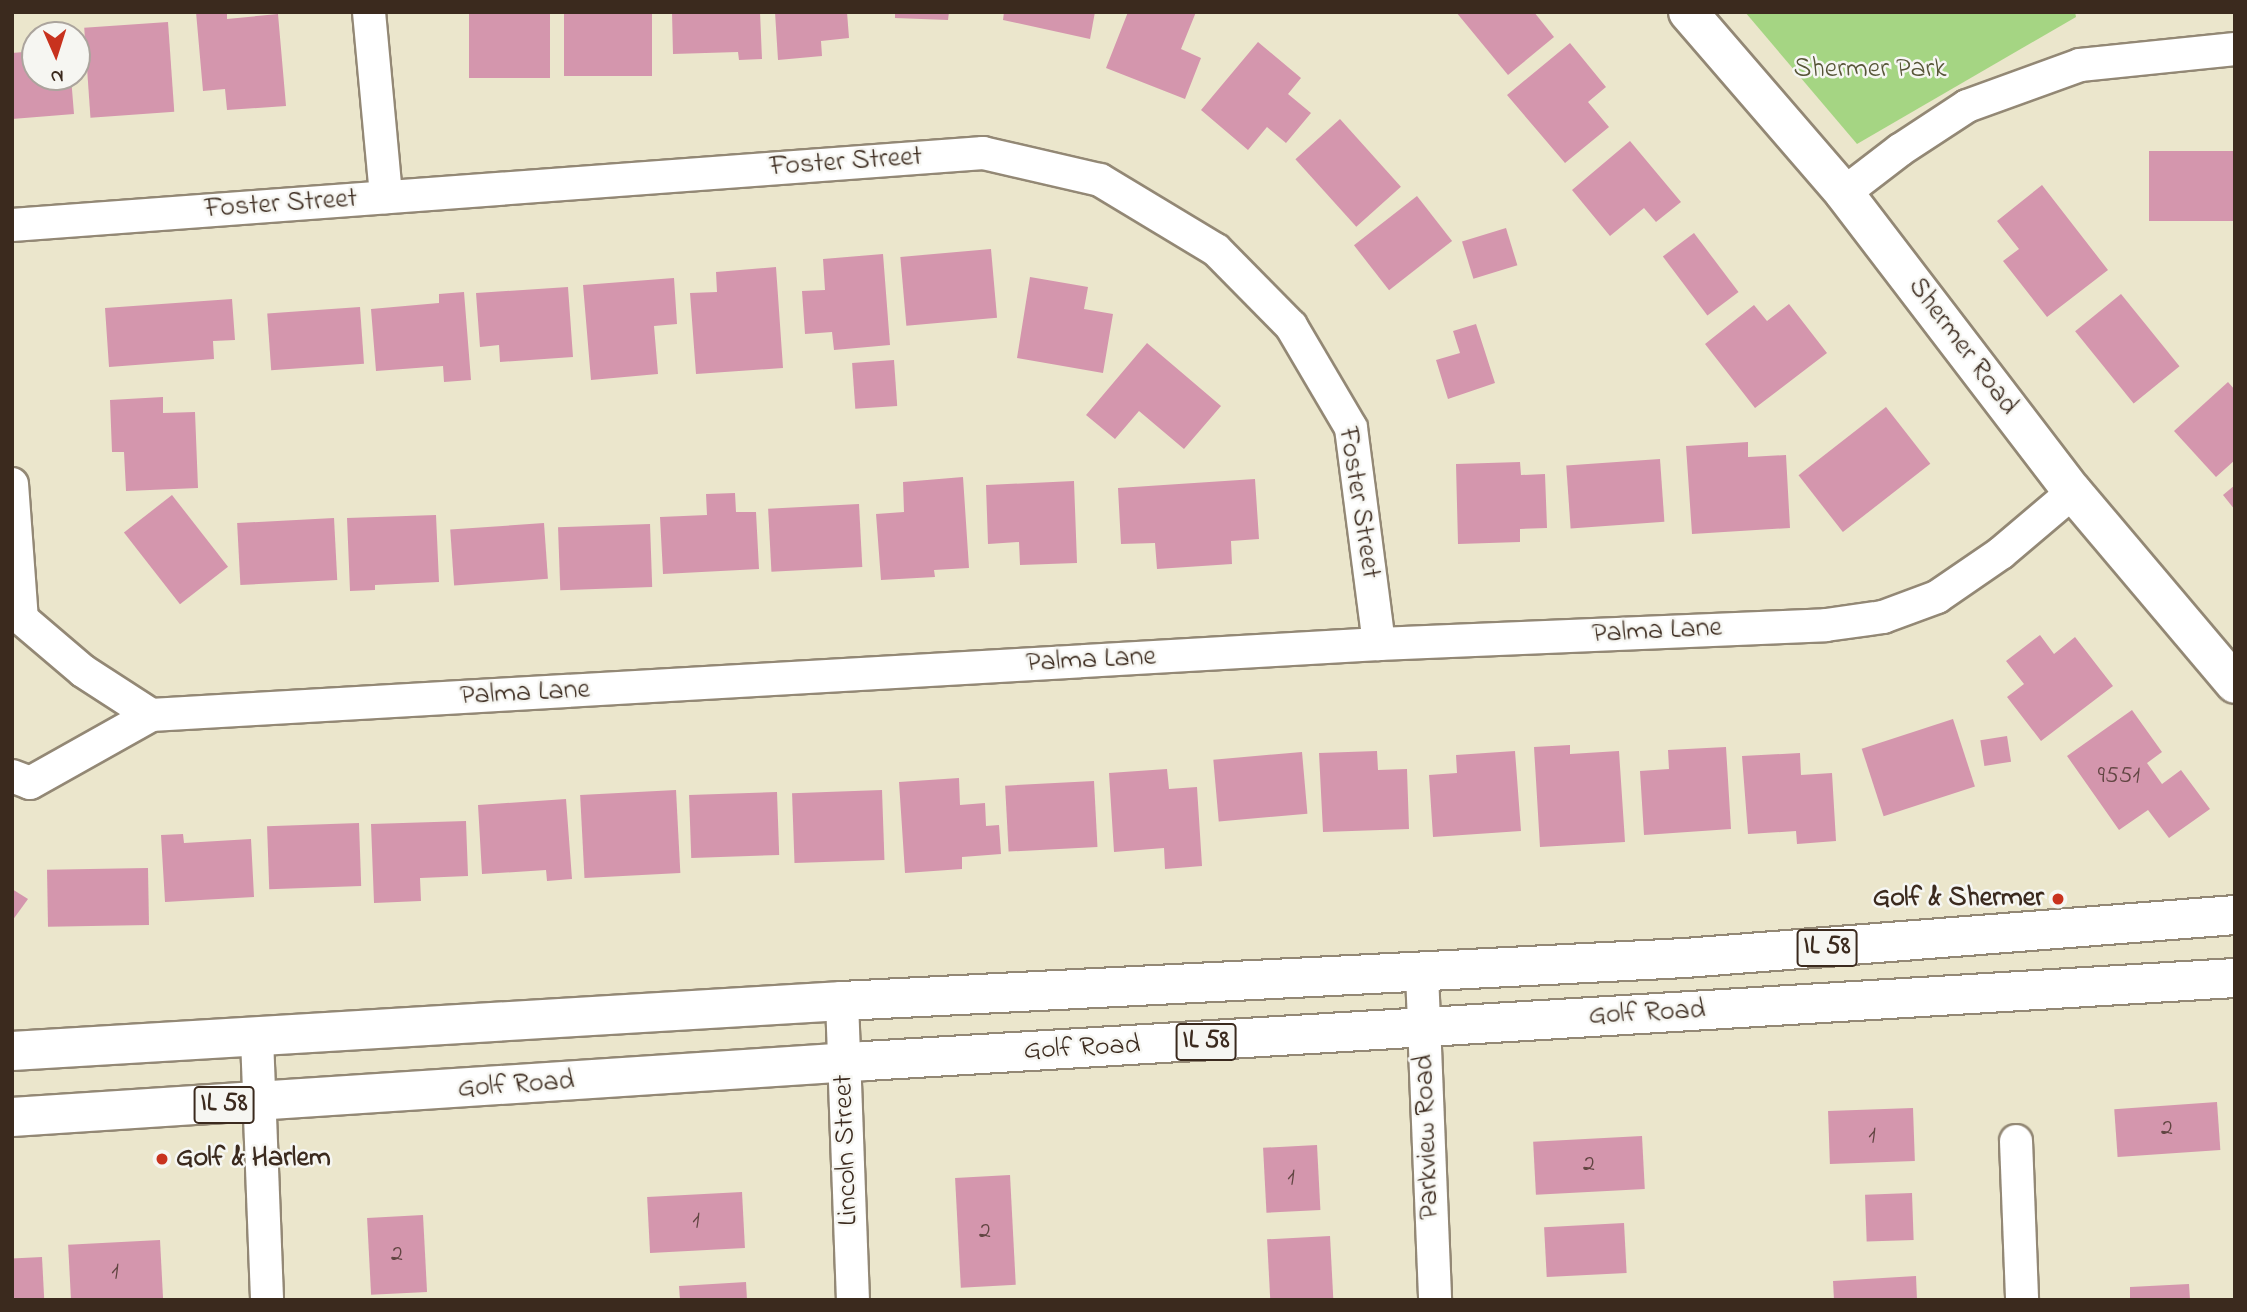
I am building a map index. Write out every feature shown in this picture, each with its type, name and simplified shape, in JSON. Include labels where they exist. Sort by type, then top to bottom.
[{"type":"main road","name":"Shermer Road","points":[[1688,12],[1844,193],[2073,492],[2235,684]]},
{"type":"main road","name":"Golf Road","points":[[12,1051],[842,1001],[1422,973],[1955,939],[2235,915]]},
{"type":"main road","name":"Golf Road","points":[[12,1117],[2235,978]]},
{"type":"street","points":[[369,12],[386,197]]},
{"type":"street","points":[[1844,193],[1900,150],[1967,106],[2080,65],[2235,49]]},
{"type":"street","name":"Foster Street","points":[[12,225],[983,153],[1100,180],[1216,250],[1291,326],[1351,428],[1379,644]]},
{"type":"street","points":[[12,484],[17,625],[151,715],[30,783],[12,776]]},
{"type":"street","name":"Palma Lane","points":[[151,715],[1379,644],[1826,625],[1883,617],[1937,597],[2001,553],[2073,492]]},
{"type":"street","name":"Parkview Road","points":[[1422,973],[1435,1300]]},
{"type":"street","name":"Lincoln Street","points":[[842,1001],[853,1300]]},
{"type":"street","points":[[257,1038],[267,1300]]},
{"type":"street","points":[[2016,1141],[2022,1300]]},
{"type":"green space","name":"Shermer Park","points":[[1745,12],[2075,12],[2076,17],[1857,144]]},
{"type":"building","points":[[196,12],[227,12],[227,19],[278,14],[286,106],[227,110],[225,89],[203,91]]},
{"type":"building","points":[[469,12],[550,12],[550,78],[469,78]]},
{"type":"building","points":[[564,12],[652,12],[652,76],[564,76]]},
{"type":"building","points":[[672,12],[760,12],[762,59],[739,60],[738,52],[673,54]]},
{"type":"building","points":[[775,12],[847,12],[849,38],[821,41],[822,56],[778,60]]},
{"type":"building","points":[[895,12],[949,12],[948,20],[895,18]]},
{"type":"building","points":[[1004,12],[1095,12],[1090,39],[1003,20]]},
{"type":"building","points":[[1128,12],[1196,12],[1181,49],[1201,58],[1185,99],[1106,68]]},
{"type":"building","points":[[1456,12],[1534,12],[1554,37],[1508,75]]},
{"type":"building","points":[[168,22],[174,112],[90,118],[91,27]]},
{"type":"building","points":[[1258,42],[1301,78],[1288,94],[1311,113],[1286,143],[1267,127],[1248,150],[1201,110]]},
{"type":"building","points":[[1570,43],[1606,87],[1588,102],[1609,127],[1565,163],[1507,95]]},
{"type":"building","points":[[21,52],[21,91],[72,91],[74,114],[12,119],[12,53]]},
{"type":"building","points":[[1340,119],[1401,187],[1356,227],[1295,159]]},
{"type":"building","points":[[1630,141],[1681,202],[1656,222],[1644,208],[1610,236],[1572,190]]},
{"type":"building","points":[[2149,151],[2235,151],[2235,221],[2149,221]]},
{"type":"building","points":[[2042,185],[2108,270],[2047,317],[2003,261],[2019,249],[1997,221]]},
{"type":"building","points":[[1417,196],[1452,241],[1389,290],[1354,245]]},
{"type":"building","points":[[1506,228],[1517,265],[1473,279],[1462,241]]},
{"type":"building","points":[[1694,233],[1739,292],[1707,316],[1663,256]]},
{"type":"building","points":[[991,249],[997,318],[906,326],[900,257]]},
{"type":"building","points":[[883,254],[890,345],[834,350],[832,332],[805,334],[802,291],[825,290],[823,259]]},
{"type":"building","points":[[776,267],[783,368],[696,374],[690,293],[717,292],[716,272]]},
{"type":"building","points":[[1030,277],[1088,287],[1084,309],[1113,314],[1103,373],[1017,358]]},
{"type":"building","points":[[674,278],[677,324],[654,326],[658,374],[591,380],[583,285]]},
{"type":"building","points":[[568,287],[573,357],[500,362],[499,345],[480,347],[476,293]]},
{"type":"building","points":[[464,292],[471,380],[444,382],[443,366],[376,371],[371,309],[439,303],[439,294]]},
{"type":"building","points":[[2121,294],[2180,366],[2134,403],[2075,331]]},
{"type":"building","points":[[232,299],[235,340],[213,341],[214,359],[109,367],[105,308]]},
{"type":"building","points":[[1789,304],[1827,353],[1755,408],[1705,344],[1754,305],[1767,321]]},
{"type":"building","points":[[360,307],[364,364],[271,370],[267,313]]},
{"type":"building","points":[[1476,324],[1495,383],[1448,399],[1436,360],[1460,353],[1453,331]]},
{"type":"building","points":[[1147,343],[1221,406],[1184,449],[1139,411],[1115,439],[1086,415]]},
{"type":"building","points":[[894,360],[897,406],[855,409],[852,363]]},
{"type":"building","points":[[2228,382],[2235,390],[2235,460],[2216,477],[2174,431]]},
{"type":"building","points":[[163,397],[163,413],[195,412],[198,488],[126,491],[124,452],[112,452],[110,400]]},
{"type":"building","points":[[1886,407],[1930,464],[1843,532],[1799,475]]},
{"type":"building","points":[[1748,442],[1748,457],[1786,455],[1790,528],[1692,534],[1686,446]]},
{"type":"building","points":[[1660,459],[1664,522],[1571,528],[1566,466]]},
{"type":"building","points":[[1520,462],[1521,475],[1545,474],[1547,528],[1520,529],[1520,542],[1458,544],[1456,464]]},
{"type":"building","points":[[963,477],[969,568],[934,570],[935,577],[881,580],[876,514],[904,512],[903,482]]},
{"type":"building","points":[[1255,479],[1259,539],[1231,541],[1232,564],[1157,569],[1155,543],[1121,544],[1118,488]]},
{"type":"building","points":[[1074,481],[1077,563],[1020,565],[1019,542],[988,544],[986,485]]},
{"type":"building","points":[[2235,485],[2235,510],[2223,495]]},
{"type":"building","points":[[735,493],[736,512],[756,512],[759,569],[663,574],[660,517],[707,515],[706,494]]},
{"type":"building","points":[[172,495],[228,567],[180,604],[124,533]]},
{"type":"building","points":[[859,504],[862,567],[771,572],[768,509]]},
{"type":"building","points":[[436,515],[439,582],[375,585],[375,590],[350,591],[347,518]]},
{"type":"building","points":[[334,518],[337,580],[240,585],[237,523]]},
{"type":"building","points":[[544,523],[548,579],[454,585],[450,530]]},
{"type":"building","points":[[650,524],[652,587],[560,590],[558,527]]},
{"type":"building","points":[[2040,635],[2054,654],[2075,637],[2113,686],[2041,741],[2007,697],[2024,684],[2006,661]]},
{"type":"building","points":[[2132,710],[2162,752],[2147,763],[2162,784],[2181,770],[2210,809],[2169,838],[2148,810],[2119,830],[2067,756]]},
{"type":"building","points":[[1953,719],[1975,787],[1884,816],[1862,749]]},
{"type":"building","points":[[2007,736],[2011,762],[1984,766],[1980,740]]},
{"type":"building","points":[[1570,745],[1570,754],[1619,751],[1625,842],[1540,847],[1534,747]]},
{"type":"building","points":[[1726,747],[1731,829],[1644,835],[1640,771],[1669,769],[1668,750]]},
{"type":"building","points":[[1377,751],[1378,770],[1407,769],[1409,829],[1323,832],[1319,753]]},
{"type":"building","points":[[1515,751],[1521,831],[1433,837],[1429,775],[1457,773],[1456,755]]},
{"type":"building","points":[[1302,752],[1307,814],[1219,822],[1213,760]]},
{"type":"building","points":[[1800,753],[1801,775],[1832,773],[1836,841],[1797,844],[1796,831],[1748,834],[1742,756]]},
{"type":"building","points":[[1167,769],[1169,789],[1197,787],[1202,866],[1165,869],[1164,848],[1114,852],[1109,773]]},
{"type":"building","points":[[959,778],[960,805],[985,803],[986,826],[999,825],[1001,854],[962,857],[962,869],[905,873],[899,782]]},
{"type":"building","points":[[1094,781],[1097,847],[1009,852],[1005,786]]},
{"type":"building","points":[[676,790],[680,873],[584,878],[580,795]]},
{"type":"building","points":[[882,790],[884,860],[794,863],[792,793]]},
{"type":"building","points":[[777,792],[779,855],[691,858],[689,795]]},
{"type":"building","points":[[566,799],[572,879],[547,881],[546,870],[482,874],[478,805]]},
{"type":"building","points":[[466,821],[468,876],[420,878],[421,901],[374,903],[371,824]]},
{"type":"building","points":[[359,823],[361,886],[269,889],[267,826]]},
{"type":"building","points":[[183,834],[184,843],[251,839],[254,897],[165,902],[161,835]]},
{"type":"building","points":[[148,868],[149,925],[48,927],[47,870]]},
{"type":"building","points":[[12,889],[28,899],[12,921]]},
{"type":"building","points":[[2217,1102],[2220,1150],[2118,1157],[2114,1109]]},
{"type":"building","points":[[1913,1108],[1915,1161],[1830,1164],[1828,1111]]},
{"type":"building","points":[[1642,1136],[1645,1189],[1536,1195],[1533,1142]]},
{"type":"building","points":[[1317,1145],[1320,1210],[1266,1213],[1263,1148]]},
{"type":"building","points":[[1010,1175],[1016,1285],[961,1288],[955,1178]]},
{"type":"building","points":[[742,1192],[745,1248],[650,1253],[647,1197]]},
{"type":"building","points":[[1912,1193],[1914,1240],[1867,1242],[1865,1195]]},
{"type":"building","points":[[423,1215],[427,1292],[371,1295],[367,1218]]},
{"type":"building","points":[[1624,1223],[1627,1273],[1547,1277],[1544,1227]]},
{"type":"building","points":[[1330,1236],[1333,1300],[1270,1300],[1267,1239]]},
{"type":"building","points":[[160,1240],[163,1300],[71,1300],[68,1245]]},
{"type":"building","points":[[42,1257],[44,1300],[14,1300],[12,1259]]},
{"type":"building","points":[[1916,1276],[1917,1300],[1834,1300],[1833,1281]]},
{"type":"building","points":[[746,1282],[747,1300],[680,1300],[679,1286]]},
{"type":"building","points":[[2189,1284],[2190,1300],[2130,1300],[2130,1287]]},
{"type":"place","name":"Golf & Shermer","points":[[2058,899]]},
{"type":"place","name":"Golf & Harlem","points":[[162,1159]]}]
